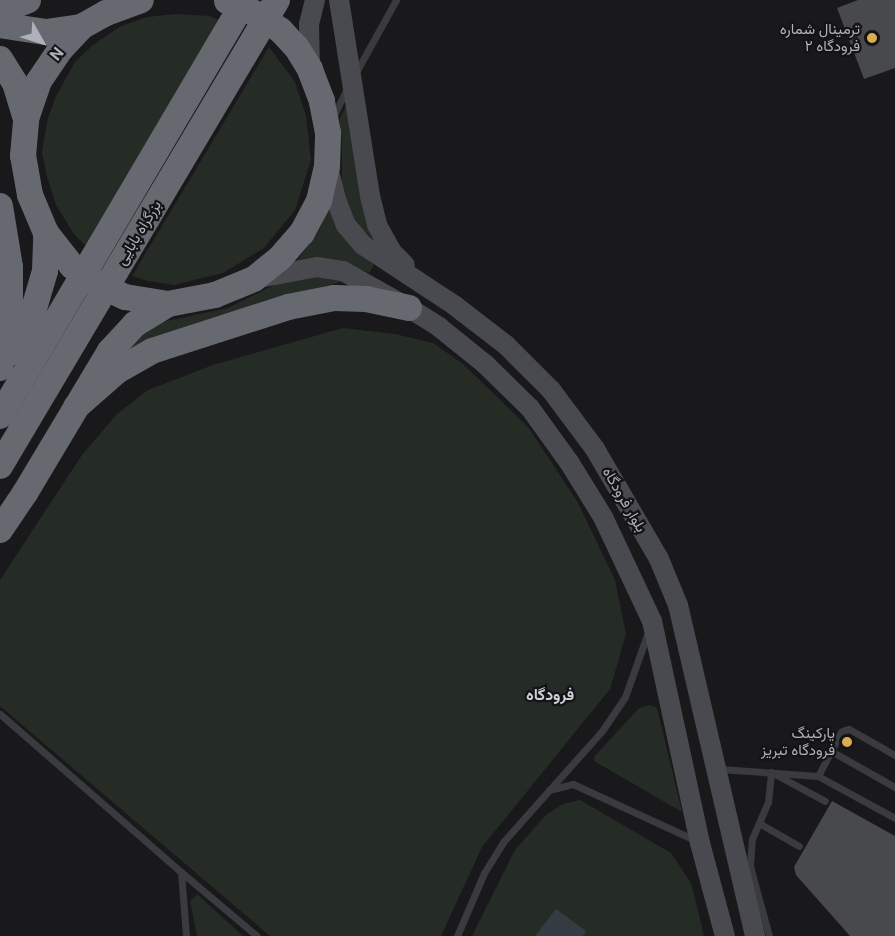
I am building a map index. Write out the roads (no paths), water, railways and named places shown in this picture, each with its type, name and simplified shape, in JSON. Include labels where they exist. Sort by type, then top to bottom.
[{"type":"highway","points":[[0,11],[28,0]]},
{"type":"highway","points":[[141,0],[106,13],[81,27],[59,51],[39,81],[26,119],[23,156],[30,195],[46,233],[72,266],[94,283],[125,297],[168,304],[215,295],[254,279],[280,258],[302,233],[319,201],[327,166],[328,133],[322,101],[310,69],[296,47],[280,30],[232,0]]},
{"type":"highway","name":"بزرگراه بابایی","points":[[0,416],[232,0]]},
{"type":"highway","name":"بزرگراه بابایی","points":[[0,466],[277,0]]},
{"type":"highway","points":[[0,25],[46,32],[81,27]]},
{"type":"highway","points":[[0,59],[15,84],[26,119]]},
{"type":"highway","points":[[0,206],[10,267],[10,313],[0,368]]},
{"type":"highway","points":[[0,368],[33,312],[45,271],[46,233]]},
{"type":"highway","points":[[76,407],[117,371],[152,351],[288,306],[334,298],[366,299],[409,308]]},
{"type":"highway","points":[[0,530],[25,494],[110,351],[135,324],[168,304]]},
{"type":"street","points":[[310,69],[309,24],[315,0]]},
{"type":"street","points":[[339,0],[339,13],[377,225],[392,252],[426,286]]},
{"type":"street","name":"بلوار فرودگاه","points":[[327,166],[346,225],[363,245],[426,286],[506,345],[551,390],[595,449],[659,559],[678,605],[755,936]]},
{"type":"street","name":"بلوار فرودگاه","points":[[254,279],[317,267],[343,271],[409,308],[439,327],[485,364],[530,408],[569,462],[603,517],[652,621],[700,843],[725,936]]},
{"type":"lane","points":[[328,133],[338,105],[396,0]]},
{"type":"lane","points":[[457,936],[484,873],[503,842],[602,731],[625,697],[652,621]]},
{"type":"lane","points":[[0,714],[257,936]]},
{"type":"lane","points":[[818,776],[841,732],[849,729],[895,755]]},
{"type":"lane","points":[[831,751],[895,787]]},
{"type":"lane","points":[[716,769],[818,776],[895,818]]},
{"type":"lane","points":[[771,772],[825,801]]},
{"type":"lane","points":[[769,936],[750,866],[752,839],[768,802],[771,772]]},
{"type":"lane","points":[[549,790],[573,784],[700,843]]},
{"type":"lane","points":[[759,823],[799,846]]},
{"type":"lane","points":[[181,872],[186,936]]},
{"type":"place","name":"ترمينال شماره ۲ فرودگاه","points":[[872,38]]},
{"type":"place","name":"پارکینگ فرودگاه تبریز","points":[[847,742]]},
{"type":"district","name":"فرودگاه","points":[[550,695]]}]
